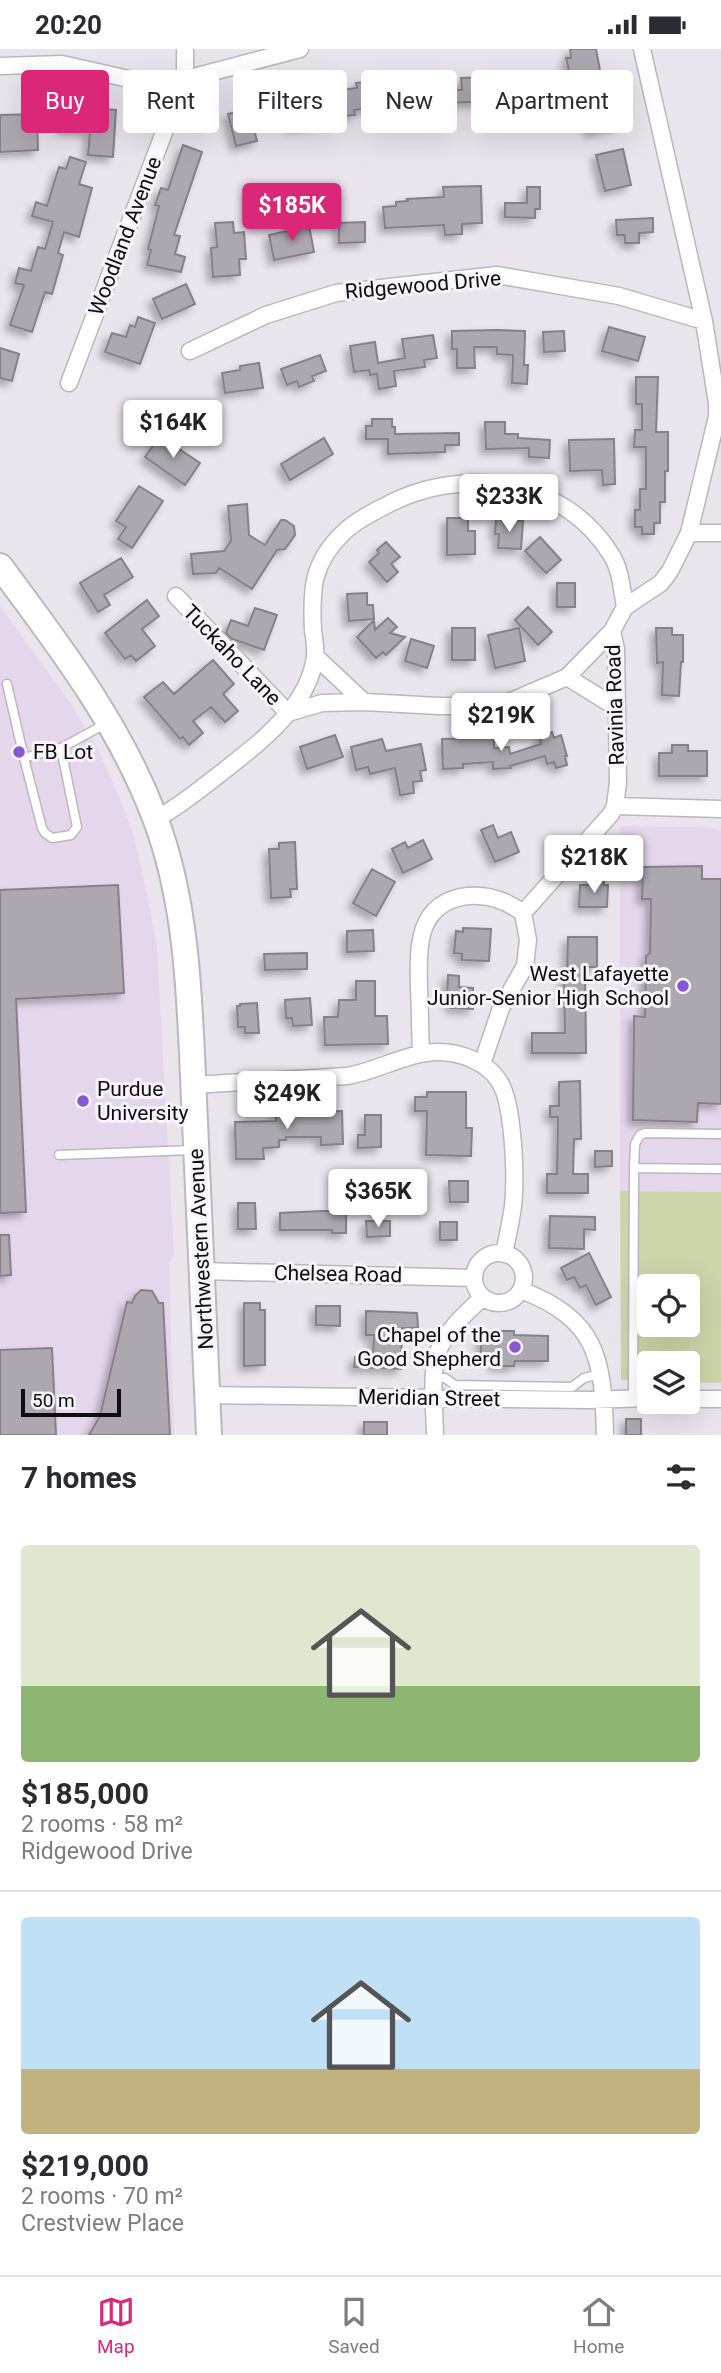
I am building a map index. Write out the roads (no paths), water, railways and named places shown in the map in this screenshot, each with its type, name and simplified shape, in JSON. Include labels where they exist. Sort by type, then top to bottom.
[{"type":"main road","name":"Northwestern Avenue","points":[[0,566],[85,682],[110,722],[156,819],[171,873],[186,961],[209,1435]]},
{"type":"street","name":"Woodland Avenue","points":[[185,70],[186,49]]},
{"type":"street","points":[[217,70],[300,49]]},
{"type":"street","name":"Ravinia Road","points":[[615,806],[618,782],[616,649],[612,631],[625,607],[661,583],[689,533],[717,417],[704,321],[642,49]]},
{"type":"street","points":[[0,66],[62,64],[123,78]]},
{"type":"street","name":"Woodland Avenue","points":[[69,383],[164,133]]},
{"type":"street","name":"Ridgewood Drive","points":[[190,351],[265,315],[336,293],[497,275],[619,296],[704,321]]},
{"type":"street","points":[[156,819],[175,809],[225,769],[288,713],[302,695],[315,656],[313,578],[326,552],[344,532],[369,514],[402,496],[427,488],[475,481],[502,483],[533,491],[565,507],[585,524],[613,558],[625,607]]},
{"type":"street","points":[[689,533],[721,533]]},
{"type":"street","name":"Tuckaho Lane","points":[[176,596],[288,713]]},
{"type":"street","points":[[288,713],[322,703],[478,706],[509,702],[567,677],[612,631]]},
{"type":"street","points":[[315,656],[365,702]]},
{"type":"street","points":[[567,677],[617,708]]},
{"type":"street","points":[[523,913],[611,814],[615,806],[721,809]]},
{"type":"street","points":[[421,1053],[418,950],[422,930],[439,906],[456,897],[489,897],[510,904],[523,913],[528,940],[525,966],[501,1008],[482,1065]]},
{"type":"street","points":[[193,1084],[346,1076],[363,1073],[421,1053],[459,1054],[482,1065],[499,1079],[508,1098],[511,1120],[514,1193],[504,1254]]},
{"type":"street","points":[[497,1253],[504,1254],[517,1261],[522,1268],[524,1282],[517,1296],[504,1302],[489,1301],[478,1291],[474,1278],[478,1264],[484,1258],[497,1253]]},
{"type":"street","name":"Chelsea Road","points":[[202,1271],[474,1278]]},
{"type":"street","points":[[521,1290],[549,1301],[567,1313],[581,1328],[592,1346],[600,1374],[605,1435]]},
{"type":"street","points":[[435,1435],[434,1378],[438,1349],[454,1324],[483,1297]]},
{"type":"street","name":"Meridian Street","points":[[208,1395],[435,1399],[637,1398]]},
{"type":"street","points":[[700,1399],[721,1399]]},
{"type":"lane","points":[[7,684],[45,833],[52,838],[71,835],[76,831],[77,821],[61,748]]},
{"type":"lane","points":[[24,758],[61,748],[110,722]]},
{"type":"lane","points":[[640,1351],[635,1145],[640,1135],[645,1133],[721,1133]]},
{"type":"lane","points":[[59,1155],[196,1150]]},
{"type":"lane","points":[[634,1168],[721,1169]]},
{"type":"lane","points":[[434,1378],[445,1378],[455,1385],[572,1387],[584,1378],[600,1374]]},
{"type":"place","name":"FB Lot","points":[[19,752]]},
{"type":"place","name":"West Lafayette Junior-Senior High School","points":[[683,986]]},
{"type":"place","name":"Purdue University","points":[[83,1101]]},
{"type":"place","name":"Chapel of the Good Shepherd","points":[[515,1347]]}]
